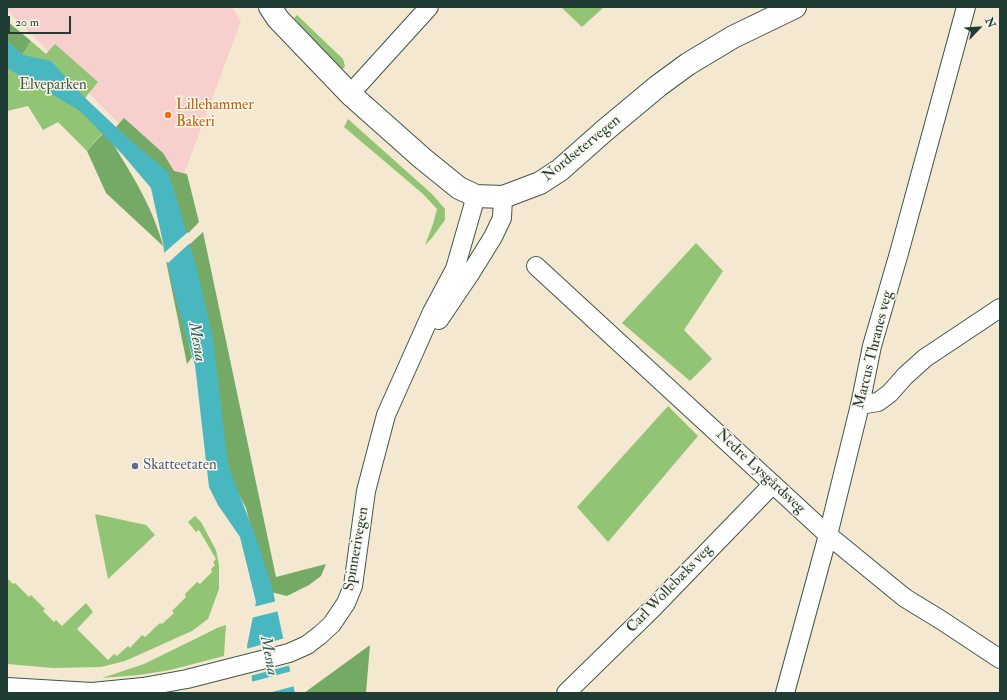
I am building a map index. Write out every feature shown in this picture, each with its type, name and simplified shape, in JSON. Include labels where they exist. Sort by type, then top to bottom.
[{"type":"main road","name":"Nordsetervegen","points":[[270,7],[278,19],[350,94],[422,158],[459,188],[476,196],[503,197],[540,183],[560,170],[658,86],[688,64],[733,37],[795,7]]},
{"type":"street","points":[[350,94],[430,7]]},
{"type":"street","name":"Marcus Thranes veg","points":[[785,693],[828,535],[860,405],[872,346],[901,246],[966,7]]},
{"type":"street","name":"Spinnerivegen","points":[[7,687],[92,692],[143,687],[188,679],[289,653],[307,645],[320,636],[332,624],[346,603],[353,586],[366,491],[386,415],[432,312],[455,269],[476,196]]},
{"type":"street","name":"Spinnerivegen","points":[[413,356],[494,237],[502,218],[503,197]]},
{"type":"street","name":"Nedre Lysgårdsveg","points":[[536,266],[828,535],[905,598],[1000,659]]},
{"type":"street","points":[[860,405],[878,402],[890,393],[905,376],[925,358],[1000,308]]},
{"type":"street","name":"Carl Wollebæks veg","points":[[566,693],[652,609],[773,484]]},
{"type":"shaded area","points":[[7,7],[232,7],[241,21],[180,185],[7,10]]},
{"type":"green space","points":[[561,7],[604,7],[582,27]]},
{"type":"green space","points":[[297,15],[343,59],[345,66],[342,70],[294,18]]},
{"type":"green space","points":[[7,21],[31,41],[22,55],[7,41]]},
{"type":"green space","name":"Elveparken","points":[[31,41],[46,54],[55,44],[98,82],[85,98],[111,123],[87,151],[58,122],[43,130],[28,106],[7,111],[7,67],[23,64],[22,55]]},
{"type":"green space","points":[[124,118],[163,153],[174,171],[187,174],[199,222],[180,242],[156,181],[116,127]]},
{"type":"green space","points":[[348,119],[432,194],[445,209],[445,220],[425,245],[437,209],[423,194],[344,127]]},
{"type":"green space","points":[[105,131],[143,196],[154,219],[166,253],[192,357],[187,364],[163,246],[106,193],[87,151]]},
{"type":"green space","points":[[203,232],[276,577],[326,564],[321,576],[309,585],[287,596],[267,591],[246,508],[224,466],[188,246]]},
{"type":"green space","points":[[696,243],[723,271],[684,330],[712,359],[690,381],[622,323]]},
{"type":"green space","points":[[668,406],[698,436],[608,542],[577,507]]},
{"type":"green space","points":[[95,514],[146,525],[155,535],[108,579]]},
{"type":"green space","points":[[195,516],[201,522],[216,550],[219,565],[219,589],[208,619],[192,631],[125,661],[101,667],[53,668],[7,664],[7,578],[13,584],[15,583],[29,597],[31,595],[45,609],[43,611],[54,622],[56,620],[62,626],[86,603],[93,612],[77,629],[108,660],[114,654],[117,656],[128,646],[130,648],[142,635],[145,637],[160,623],[162,624],[174,613],[172,611],[186,597],[185,594],[197,582],[200,584],[212,572],[211,569],[215,565],[213,562],[216,559],[199,530],[196,532],[188,522]]},
{"type":"green space","points":[[226,625],[224,656],[170,670],[139,675],[102,678],[144,664]]},
{"type":"green space","points":[[370,645],[366,693],[304,693]]},
{"type":"water","name":"Mesna","points":[[7,41],[23,55],[51,61],[84,97],[130,140],[168,172],[197,270],[213,339],[228,465],[258,543],[273,591],[295,693],[254,693],[247,646],[256,602],[240,537],[218,505],[209,487],[195,365],[173,288],[151,188],[123,155],[80,111],[7,68]]},
{"type":"pier","points":[[188,232],[191,242],[168,263],[165,260],[164,253]]},
{"type":"pier","points":[[277,601],[279,611],[251,618],[253,607]]},
{"type":"pier","points":[[285,638],[291,665],[250,676],[246,649]]},
{"type":"pier","points":[[292,671],[295,686],[268,693],[252,693],[251,682]]},
{"type":"place","name":"Lillehammer Bakeri","points":[[168,115]]},
{"type":"place","name":"Skatteetaten","points":[[135,466]]}]
